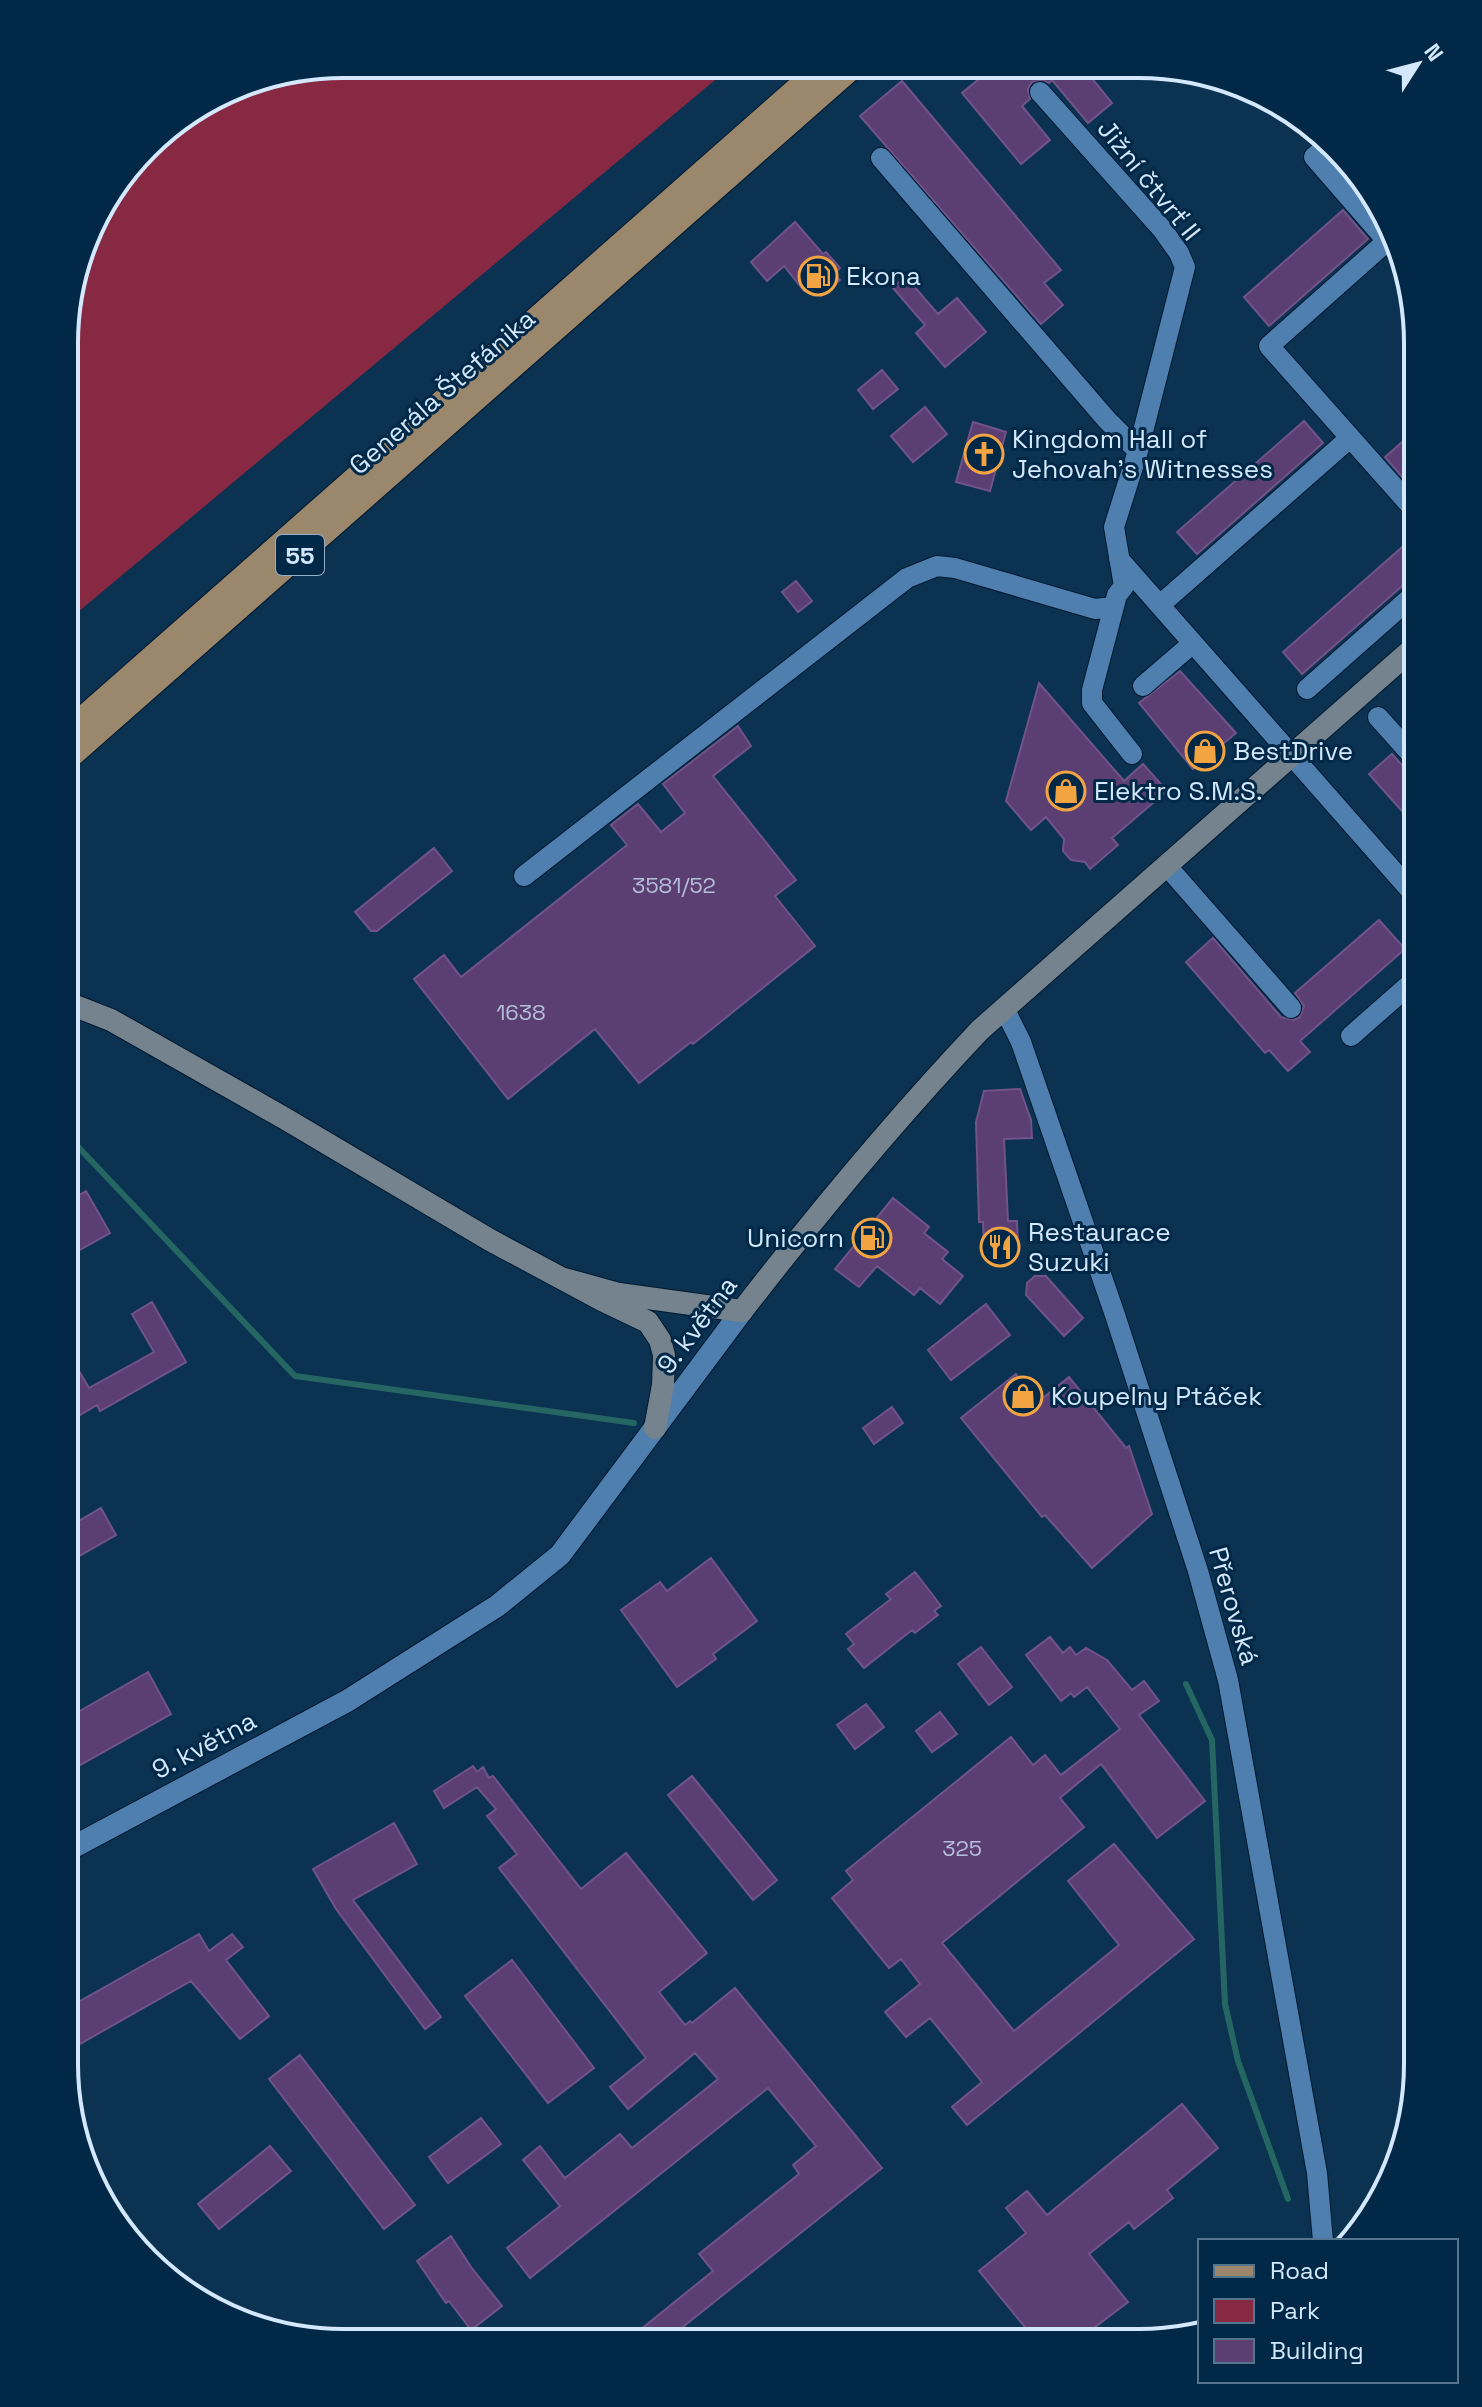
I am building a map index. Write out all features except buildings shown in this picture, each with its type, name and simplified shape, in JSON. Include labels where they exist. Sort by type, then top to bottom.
[{"type":"main road","name":"Generála Štefánika","points":[[78,721],[808,78]]},
{"type":"main road","name":"Generála Štefánika","points":[[78,750],[841,78]]},
{"type":"main road","name":"9. května","points":[[742,1311],[790,1248],[921,1094],[1004,1008],[1404,656]]},
{"type":"main road","points":[[78,1007],[111,1020],[161,1048],[490,1240],[602,1300],[638,1315],[655,1330],[664,1355],[665,1369],[655,1428]]},
{"type":"main road","points":[[561,1278],[619,1294],[742,1311]]},
{"type":"street","name":"Jižní čtvrť II","points":[[1040,92],[1153,218],[1179,253],[1185,267],[1138,451],[1114,527],[1124,586],[1113,607],[1092,690],[1092,703],[1132,754]]},
{"type":"street","points":[[1320,152],[1379,233]]},
{"type":"street","points":[[881,158],[1107,420],[1138,451]]},
{"type":"street","points":[[1384,243],[1269,346],[1404,498]]},
{"type":"street","points":[[1161,604],[1350,438]]},
{"type":"street","points":[[1117,556],[1404,883]]},
{"type":"street","points":[[524,876],[917,573],[937,566],[955,568],[1095,609],[1113,607]]},
{"type":"street","points":[[1307,689],[1404,603]]},
{"type":"street","points":[[1143,686],[1193,643]]},
{"type":"street","points":[[1378,717],[1404,746]]},
{"type":"street","points":[[1166,865],[1291,1008]]},
{"type":"street","points":[[1351,1036],[1404,990]]},
{"type":"street","name":"Přerovská","points":[[1004,1008],[1021,1042],[1115,1315],[1198,1571],[1228,1680],[1317,2173],[1323,2239]]},
{"type":"street","name":"9. května","points":[[78,1845],[347,1701],[497,1606],[560,1555],[742,1311]]},
{"type":"green space","points":[[717,78],[78,612],[78,343],[83,291],[98,242],[114,211],[144,168],[168,144],[226,105],[258,92],[309,80]]},
{"type":"waterway","points":[[78,1147],[295,1376],[634,1423]]},
{"type":"waterway","points":[[1186,1684],[1212,1740],[1225,2004],[1238,2061],[1288,2199]]},
{"type":"place","name":"Ekona","points":[[818,276]]},
{"type":"place","name":"Kingdom Hall of Jehovah's Witnesses","points":[[984,454]]},
{"type":"place","name":"BestDrive","points":[[1205,751]]},
{"type":"place","name":"Elektro S.M.S.","points":[[1066,791]]},
{"type":"place","name":"Unicorn","points":[[872,1238]]},
{"type":"place","name":"Restaurace Suzuki","points":[[1000,1247]]},
{"type":"place","name":"Koupelny Ptáček","points":[[1023,1396]]}]
